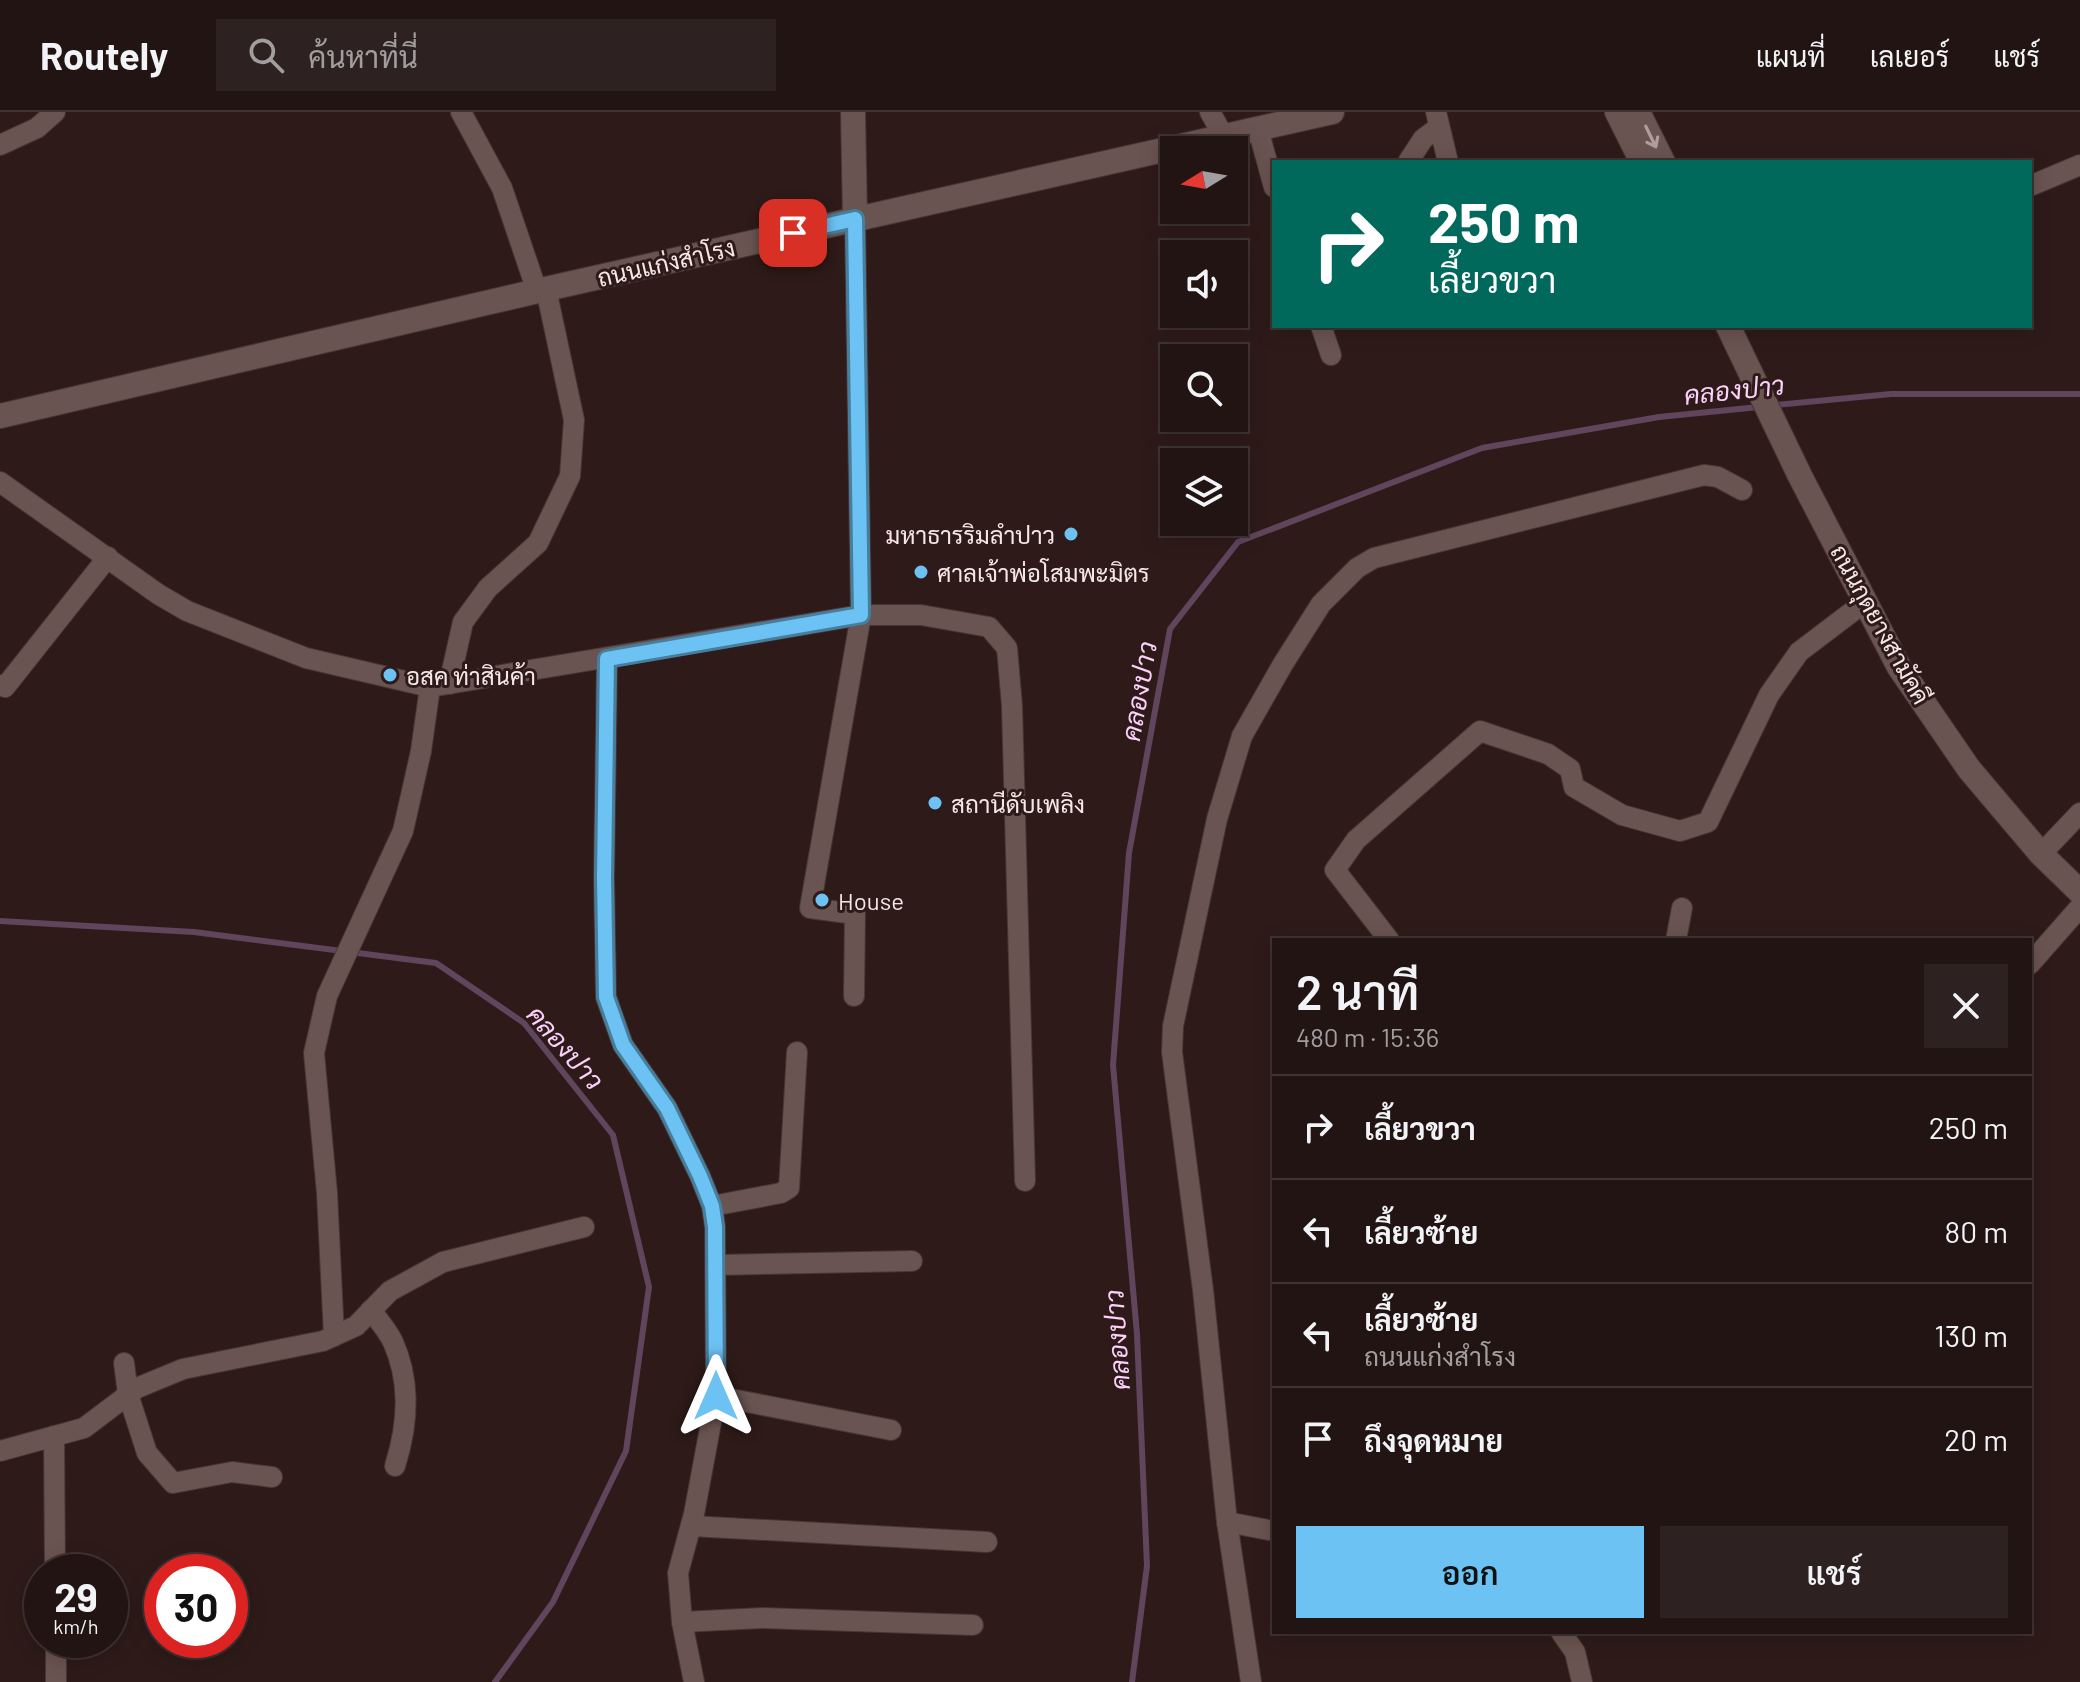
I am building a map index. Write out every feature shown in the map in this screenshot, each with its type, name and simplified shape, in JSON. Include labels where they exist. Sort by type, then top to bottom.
[{"type":"main road","points":[[853,112],[855,219]]},
{"type":"main road","name":"ถนนแก่งสำโรง","points":[[1228,136],[1332,112]]},
{"type":"main road","points":[[1617,112],[1641,160]]},
{"type":"main road","points":[[1638,112],[1662,160]]},
{"type":"main road","name":"ถนนแก่งสำโรง","points":[[0,416],[1160,151]]},
{"type":"main road","name":"ถนนกุดยางสามัคคี","points":[[1732,336],[1899,667],[1969,769],[2041,854],[2080,892]]},
{"type":"street","points":[[0,145],[37,128],[55,112]]},
{"type":"street","points":[[334,1336],[327,1193],[314,1053],[327,996],[403,831],[421,751],[463,622],[488,588],[538,543],[570,476],[574,420],[542,290],[502,188],[461,112]]},
{"type":"street","points":[[1210,112],[1223,136]]},
{"type":"street","points":[[1409,160],[1438,119]]},
{"type":"street","points":[[1438,119],[1448,160]]},
{"type":"street","points":[[1258,129],[1272,180]]},
{"type":"street","points":[[2032,185],[2080,165]]},
{"type":"street","points":[[854,996],[855,914],[810,908],[861,615],[855,219]]},
{"type":"street","points":[[1322,328],[1331,355]]},
{"type":"street","points":[[1251,1682],[1227,1522],[1203,1290],[1172,1052],[1173,1026],[1217,819],[1242,736],[1321,604],[1357,568],[1374,558],[1704,475],[1718,477],[1742,490]]},
{"type":"street","points":[[0,482],[158,594],[187,611],[306,658],[440,685],[861,615],[921,615],[989,627],[1007,648],[1012,706],[1025,1181]]},
{"type":"street","points":[[0,685],[5,687],[108,557]]},
{"type":"street","points":[[1387,938],[1335,870],[1356,840],[1480,731],[1548,754],[1570,769],[1574,787],[1622,815],[1680,831],[1708,822],[1769,695],[1799,652],[1865,602]]},
{"type":"street","points":[[607,659],[606,997],[623,1045],[667,1108],[712,1206],[716,1265],[716,1396],[691,1526],[678,1573],[682,1622],[694,1682]]},
{"type":"street","points":[[2041,854],[2080,813]]},
{"type":"street","points":[[2032,962],[2080,907]]},
{"type":"street","points":[[1676,938],[1682,908]]},
{"type":"street","points":[[712,1206],[787,1191],[797,1052]]},
{"type":"street","points":[[0,1451],[84,1428],[137,1388],[183,1369],[323,1341],[356,1326],[390,1291],[443,1262],[584,1227]]},
{"type":"street","points":[[716,1265],[912,1261]]},
{"type":"street","points":[[371,1310],[392,1340],[405,1385],[403,1441],[395,1466]]},
{"type":"street","points":[[124,1363],[128,1394],[147,1453],[173,1483],[232,1472],[272,1477]]},
{"type":"street","points":[[716,1396],[891,1430]]},
{"type":"street","points":[[54,1436],[55,1554]]},
{"type":"street","points":[[1227,1522],[1272,1531]]},
{"type":"street","points":[[691,1526],[987,1542]]},
{"type":"street","points":[[682,1622],[762,1618],[973,1625]]},
{"type":"street","points":[[1562,1634],[1575,1652],[1582,1682]]},
{"type":"street","points":[[56,1658],[56,1682]]},
{"type":"waterway","name":"คลองปาว","points":[[1775,405],[1891,394],[2080,394]]},
{"type":"waterway","name":"คลองปาว","points":[[1132,1682],[1147,1566],[1137,1334],[1113,1065],[1129,853],[1170,629],[1238,542],[1482,448],[1659,417],[1759,407]]},
{"type":"waterway","name":"คลองปาว","points":[[0,921],[194,932],[436,963],[524,1023],[613,1135],[649,1287],[626,1451],[553,1602],[495,1682]]},
{"type":"place","name":"มหาธารริมลำปาว","points":[[1071,534]]},
{"type":"place","name":"ศาลเจ้าพ่อโสมพะมิตร","points":[[921,572]]},
{"type":"place","name":"อสค ท่าสินค้า","points":[[390,675]]},
{"type":"place","name":"สถานีดับเพลิง","points":[[935,803]]},
{"type":"place","name":"House","points":[[822,900]]},
{"type":"route","points":[[716,1396],[715,1227],[712,1206],[667,1108],[623,1045],[606,997],[607,659],[861,615],[855,219],[793,233]]}]
